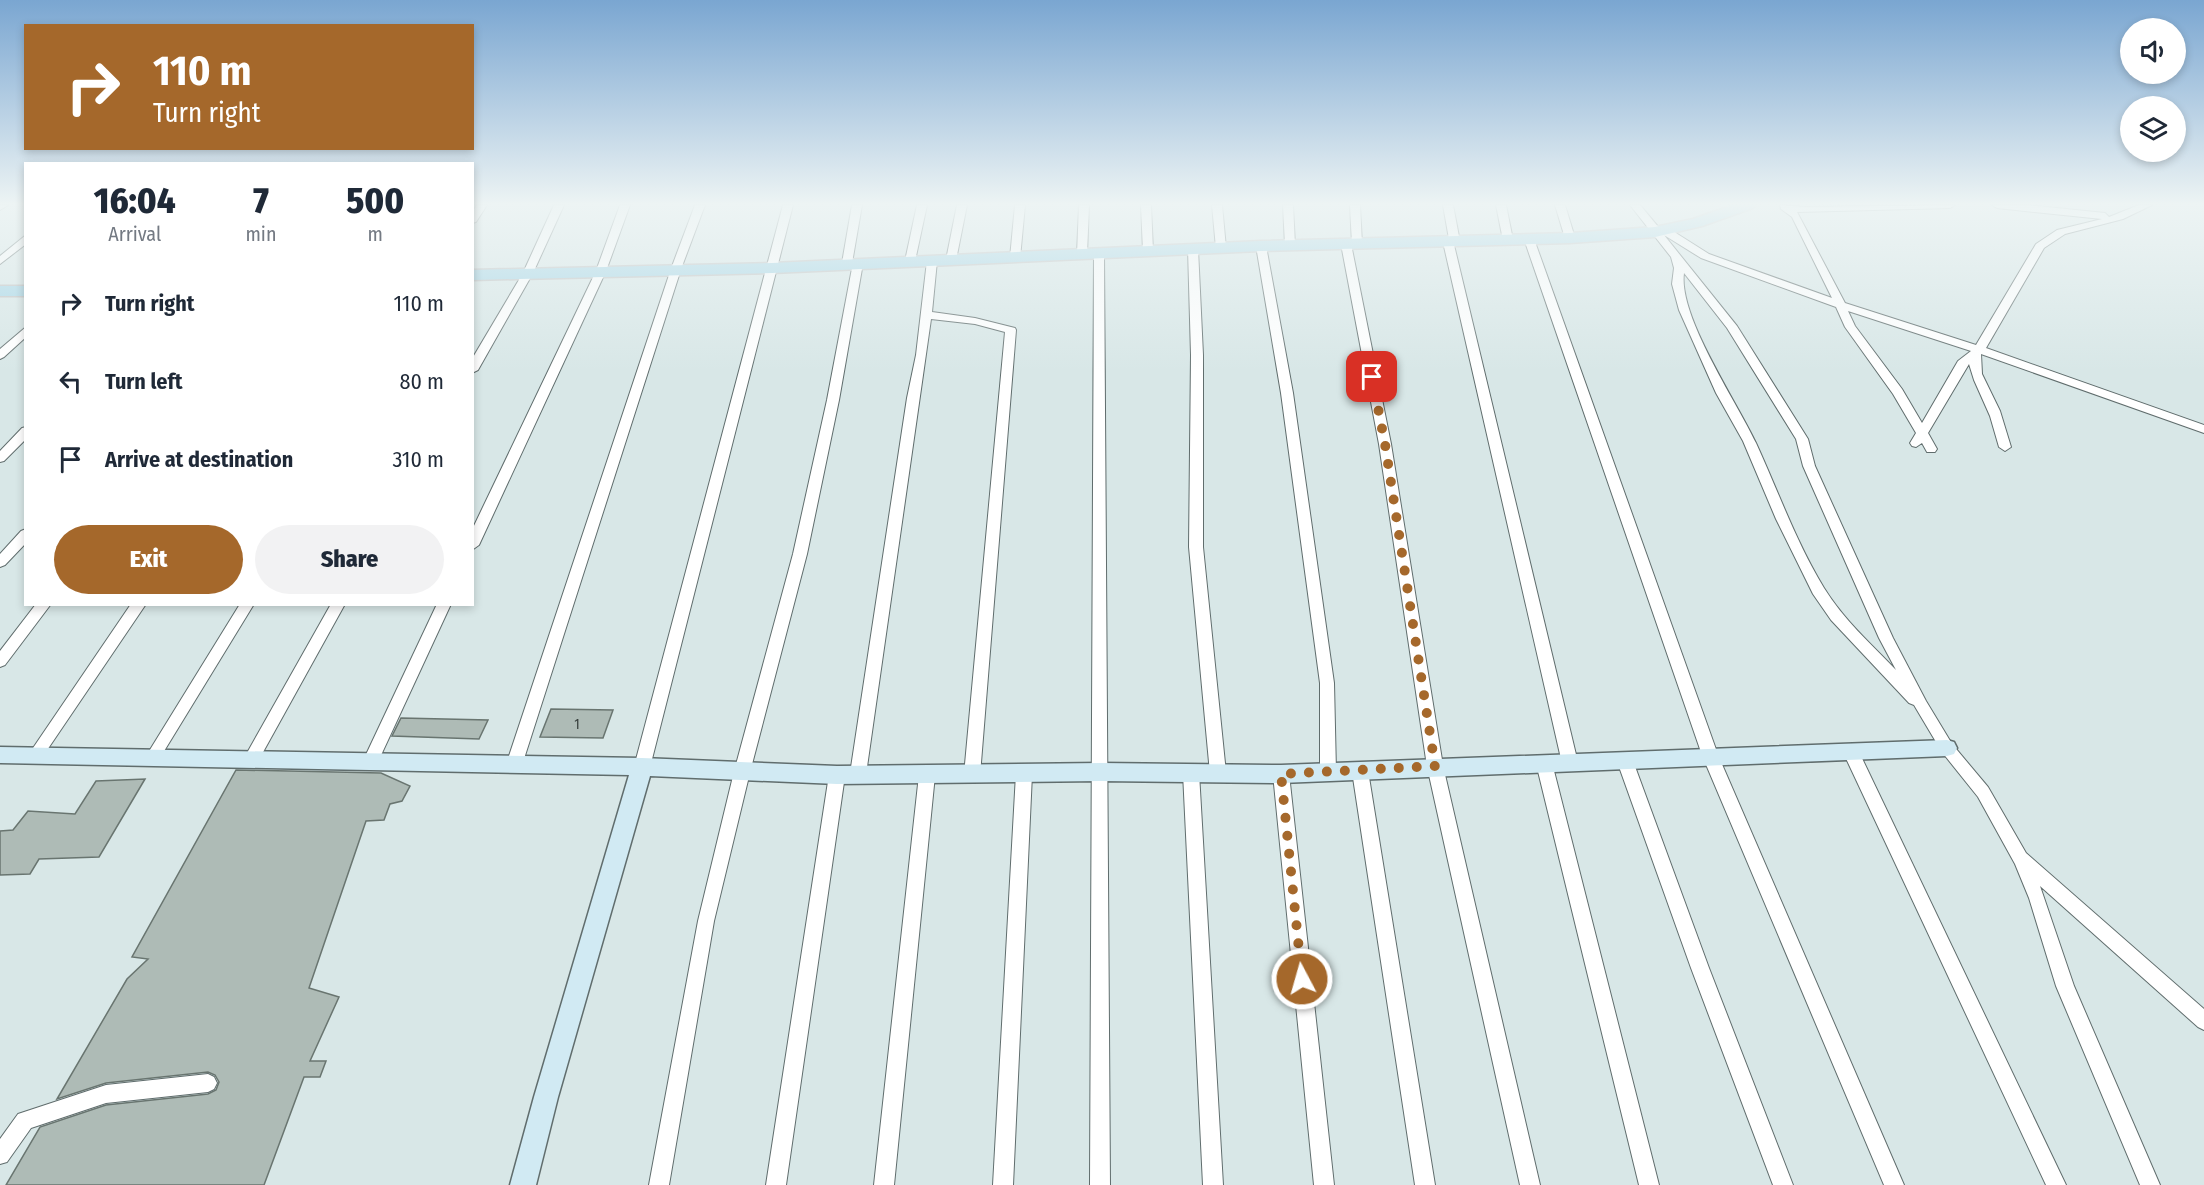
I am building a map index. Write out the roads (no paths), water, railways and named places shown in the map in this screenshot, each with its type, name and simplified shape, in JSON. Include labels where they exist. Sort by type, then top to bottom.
[{"type":"main road","points":[[474,275],[772,268],[945,260]]},
{"type":"main road","points":[[0,291],[24,291]]},
{"type":"main road","points":[[0,755],[153,756],[642,767],[837,775],[1101,772],[1281,774],[1435,766],[1625,761],[1710,755],[1947,748]]},
{"type":"main road","points":[[523,1185],[642,767]]},
{"type":"street","points":[[474,367],[534,260]]},
{"type":"street","points":[[474,541],[605,260]]},
{"type":"street","points":[[514,765],[679,260]]},
{"type":"street","points":[[642,767],[774,260]]},
{"type":"street","points":[[1099,260],[1100,1185]]},
{"type":"street","points":[[1193,260],[1197,356],[1196,547],[1218,773]]},
{"type":"street","points":[[1264,260],[1287,393],[1328,683],[1328,772]]},
{"type":"street","points":[[1354,260],[1435,766],[1530,1185]]},
{"type":"street","points":[[1456,260],[1570,763]]},
{"type":"street","points":[[1536,260],[1710,755],[1894,1185]]},
{"type":"street","points":[[1677,260],[1679,268],[1677,285],[1684,310],[1722,393],[1749,441],[1782,519],[1818,590],[1836,616],[1900,687],[1921,705]]},
{"type":"street","points":[[1679,260],[1732,326],[1802,439],[1809,466],[1863,588],[1921,705],[1947,748],[1983,792],[2020,858],[2037,898],[2065,986],[2118,1105],[2150,1185]]},
{"type":"street","points":[[1717,260],[2204,429]]},
{"type":"street","points":[[1818,260],[1855,335],[1898,392],[1918,439],[1931,449]]},
{"type":"street","points":[[2005,447],[1993,408],[1973,362],[1977,351],[2031,260]]},
{"type":"street","points":[[858,774],[932,261]]},
{"type":"street","points":[[659,1185],[706,921],[742,772],[800,554],[853,263]]},
{"type":"street","points":[[926,315],[975,321],[1011,330],[972,775]]},
{"type":"street","points":[[0,355],[24,332]]},
{"type":"street","points":[[1918,439],[1962,364],[1977,351]]},
{"type":"street","points":[[0,458],[24,433]]},
{"type":"street","points":[[0,562],[24,536]]},
{"type":"street","points":[[0,661],[42,606]]},
{"type":"street","points":[[36,755],[139,606]]},
{"type":"street","points":[[153,756],[246,606]]},
{"type":"street","points":[[252,758],[337,606]]},
{"type":"street","points":[[371,761],[443,606]]},
{"type":"street","points":[[1851,752],[2056,1185]]},
{"type":"street","points":[[1625,761],[1700,968],[1784,1185]]},
{"type":"street","points":[[1544,763],[1649,1185]]},
{"type":"street","points":[[1360,771],[1425,1185]]},
{"type":"street","points":[[1191,773],[1213,1185]]},
{"type":"street","points":[[1003,1185],[1024,774]]},
{"type":"street","points":[[1281,774],[1324,1185]]},
{"type":"street","points":[[776,1185],[837,775]]},
{"type":"street","points":[[884,1185],[927,775]]},
{"type":"street","points":[[2020,858],[2204,1021]]},
{"type":"street","points":[[0,1155],[25,1121],[106,1094],[208,1083]]}]
